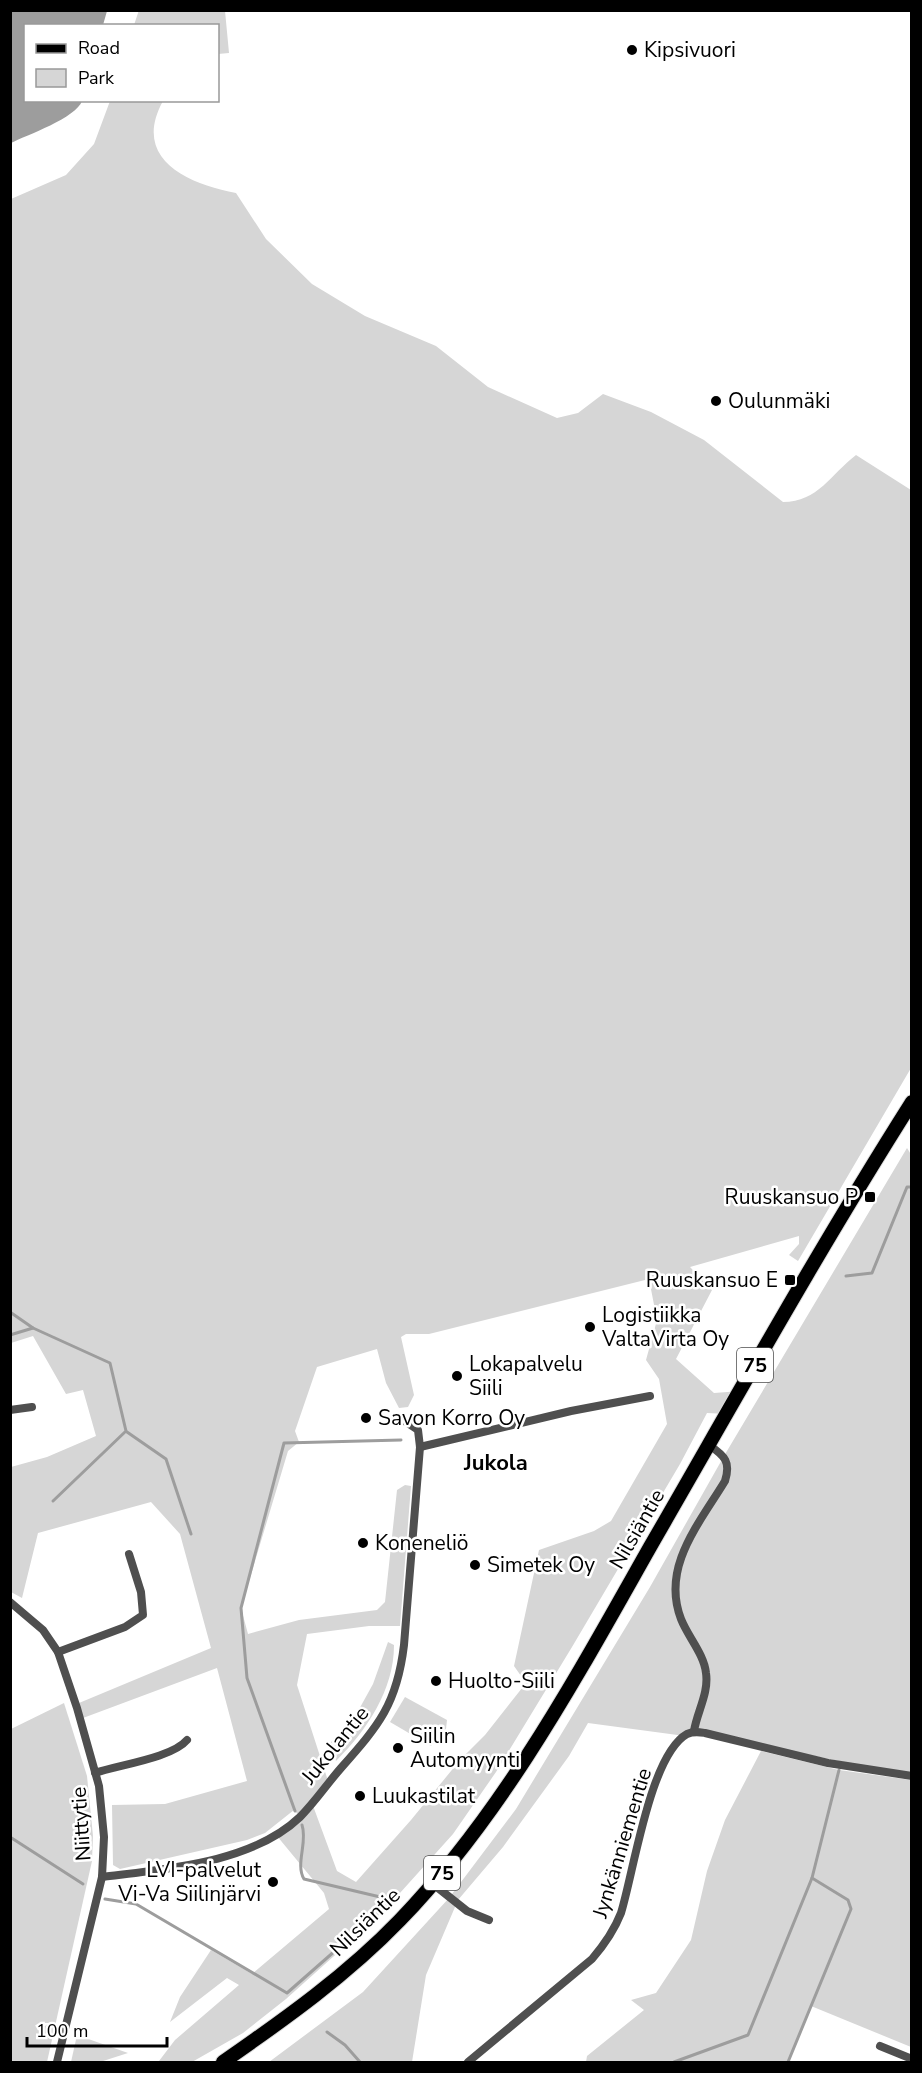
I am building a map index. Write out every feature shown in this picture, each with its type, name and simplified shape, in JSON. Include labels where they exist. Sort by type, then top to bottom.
[{"type":"main road","name":"Nilsiäntie","points":[[223,2062],[287,2017],[360,1960],[455,1858],[506,1787],[603,1631],[709,1445],[912,1102]]},
{"type":"street","points":[[420,1447],[570,1411],[650,1396]]},
{"type":"street","points":[[10,1410],[32,1407]]},
{"type":"street","name":"Jukolantie","points":[[102,1877],[204,1862],[244,1851],[276,1836],[300,1817],[369,1738],[389,1706],[401,1672],[420,1472],[418,1430],[404,1420]]},
{"type":"street","points":[[709,1445],[724,1456],[729,1468],[725,1481],[680,1555],[673,1599],[688,1637],[699,1654],[706,1672],[706,1685],[694,1731],[828,1763],[912,1776]]},
{"type":"street","points":[[58,1652],[125,1627],[143,1615],[141,1592],[129,1554]]},
{"type":"street","name":"Niittytie","points":[[10,1602],[43,1630],[58,1652],[95,1773],[104,1838],[102,1877],[57,2062]]},
{"type":"street","name":"Jynkänniementie","points":[[468,2062],[592,1959],[604,1945],[621,1912],[653,1788],[676,1744],[694,1731]]},
{"type":"street","points":[[95,1773],[145,1760],[183,1745],[187,1740]]},
{"type":"street","points":[[433,1884],[467,1911],[489,1920]]},
{"type":"street","points":[[880,2046],[912,2060]]},
{"type":"green space","points":[[139,10],[225,11],[229,53],[219,54],[219,24],[134,24]]},
{"type":"green space","points":[[110,102],[163,102],[155,121],[154,139],[159,153],[170,165],[183,175],[200,183],[236,193],[266,239],[312,284],[365,316],[436,346],[488,387],[557,418],[578,413],[603,394],[651,412],[704,440],[783,502],[795,501],[815,492],[856,455],[911,490],[911,1068],[798,1261],[789,1255],[799,1244],[799,1236],[690,1267],[712,1290],[676,1359],[714,1393],[741,1391],[727,1414],[707,1413],[680,1464],[572,1647],[496,1772],[453,1834],[382,1913],[286,1999],[243,2033],[192,2062],[155,2062],[159,2061],[175,2040],[239,1985],[227,1978],[170,2022],[180,1997],[211,1950],[252,1974],[329,1909],[324,1893],[277,1836],[300,1817],[294,1810],[265,1833],[247,1840],[120,1869],[113,1865],[112,1805],[165,1804],[247,1781],[217,1668],[83,1718],[79,1703],[211,1648],[180,1534],[151,1502],[38,1533],[22,1598],[11,1592],[11,1467],[47,1457],[96,1436],[83,1390],[66,1394],[33,1336],[11,1343],[11,199],[66,175],[94,144]],"holes":[[[649,1279],[657,1320],[646,1360],[659,1379],[667,1424],[611,1521],[594,1531],[539,1550],[514,1666],[526,1683],[485,1735],[460,1760],[356,1882],[337,1871],[312,1803],[329,1784],[297,1685],[307,1634],[369,1626],[400,1626],[411,1486],[405,1485],[397,1490],[385,1602],[377,1610],[299,1620],[248,1634],[241,1608],[288,1451],[299,1442],[295,1431],[317,1367],[377,1349],[386,1383],[399,1408],[408,1407],[414,1395],[401,1337],[406,1334],[429,1334]]]},
{"type":"green space","points":[[907,1148],[912,1156],[911,1776],[705,1733],[685,1736],[588,1723],[569,1756],[503,1847],[458,1900],[426,1975],[412,2062],[269,2062],[363,1992],[449,1898],[516,1809],[650,1587],[724,1456]]},
{"type":"green space","points":[[388,1642],[394,1645],[393,1662],[384,1693],[368,1723],[336,1761],[330,1743],[352,1722],[373,1684]]},
{"type":"green space","points":[[405,1697],[447,1720],[446,1729],[431,1746],[390,1722]]},
{"type":"green space","points":[[64,1703],[87,1776],[93,1836],[92,1861],[47,2062],[11,2062],[11,1729]]},
{"type":"green space","points":[[761,1751],[839,1770],[911,1780],[911,2047],[811,2006],[788,2062],[586,2062],[587,2056],[644,2010],[631,2000],[656,1993],[691,1940],[707,1871],[725,1820]]},
{"type":"green space","points":[[77,2035],[128,2053],[100,2062],[71,2062]]},
{"type":"shaded area","points":[[11,10],[107,11],[103,24],[24,24],[24,102],[81,102],[71,114],[61,120],[11,143]]},
{"type":"waterway","points":[[846,1276],[872,1273],[907,1187],[912,1187]]},
{"type":"waterway","points":[[10,1312],[33,1328]]},
{"type":"waterway","points":[[10,1335],[33,1328],[110,1363],[126,1431],[53,1501]]},
{"type":"waterway","points":[[127,1432],[166,1459],[191,1534]]},
{"type":"waterway","points":[[295,1811],[247,1678],[241,1608],[284,1443],[401,1440]]},
{"type":"waterway","points":[[788,2062],[851,1909],[848,1900],[812,1878],[839,1770]]},
{"type":"waterway","points":[[302,1825],[304,1838],[301,1867],[304,1879],[393,1900]]},
{"type":"waterway","points":[[10,1837],[83,1884]]},
{"type":"waterway","points":[[674,2062],[748,2035],[812,1878]]},
{"type":"waterway","points":[[105,1899],[136,1904],[287,1993],[393,1900]]},
{"type":"waterway","points":[[327,2032],[345,2045],[360,2062]]},
{"type":"place","name":"Kipsivuori","points":[[632,50]]},
{"type":"place","name":"Oulunmäki","points":[[716,401]]},
{"type":"place","name":"Ruuskansuo P","points":[[870,1197]]},
{"type":"place","name":"Ruuskansuo E","points":[[790,1280]]},
{"type":"place","name":"Logistiikka ValtaVirta Oy","points":[[590,1327]]},
{"type":"place","name":"Lokapalvelu Siili","points":[[457,1376]]},
{"type":"place","name":"Savon Korro Oy","points":[[366,1418]]},
{"type":"place","name":"Koneneliö","points":[[363,1543]]},
{"type":"place","name":"Simetek Oy","points":[[475,1565]]},
{"type":"place","name":"Huolto-Siili","points":[[436,1681]]},
{"type":"place","name":"Siilin Automyynti","points":[[398,1748]]},
{"type":"place","name":"Luukastilat","points":[[360,1796]]},
{"type":"place","name":"LVI-palvelut Vi-Va Siilinjärvi","points":[[273,1882]]},
{"type":"district","name":"Jukola","points":[[496,1462]]}]
